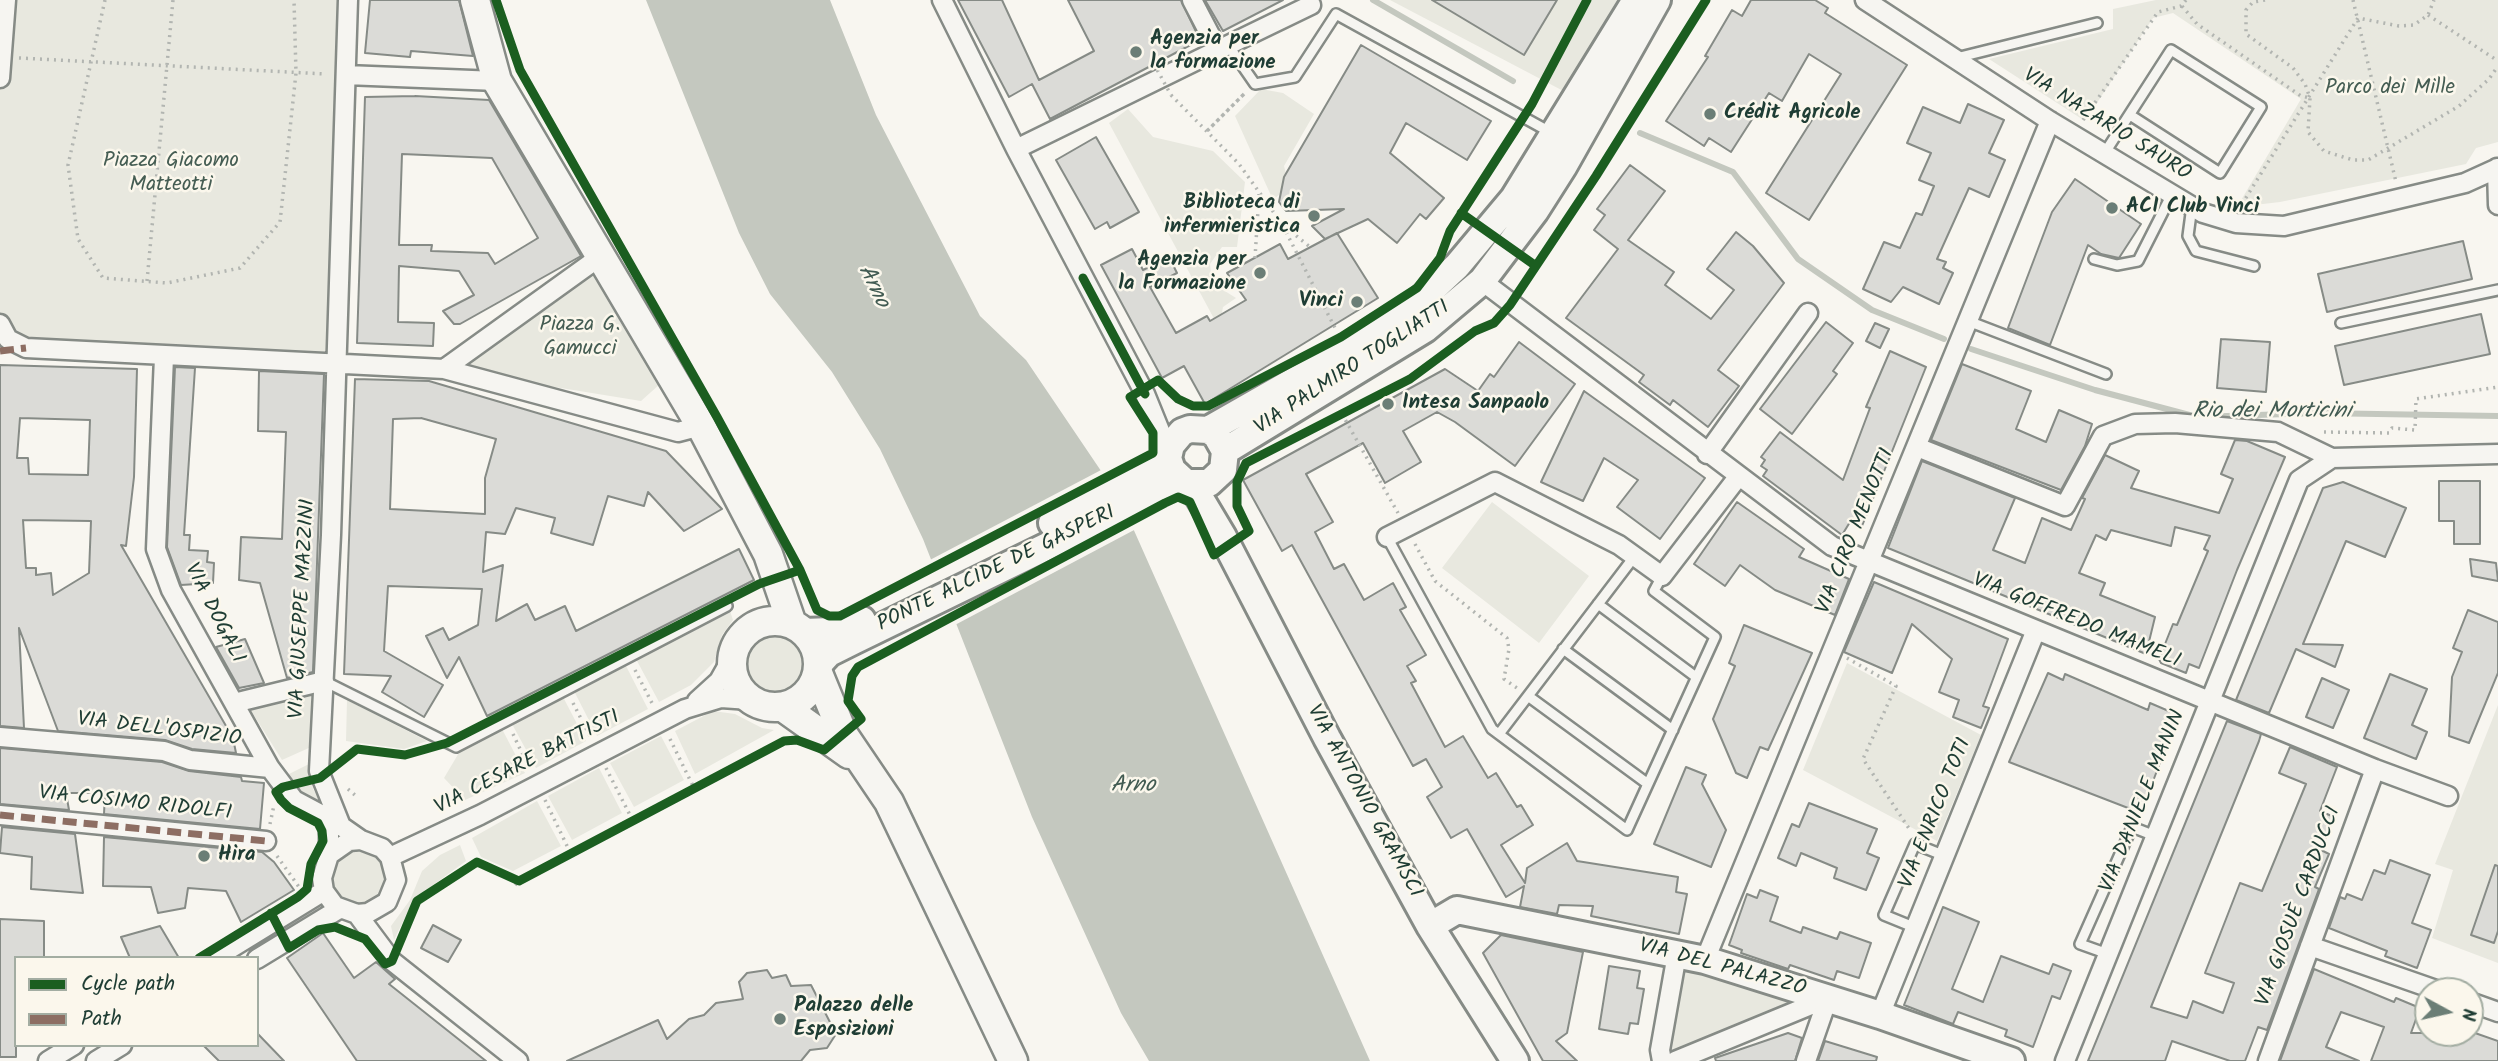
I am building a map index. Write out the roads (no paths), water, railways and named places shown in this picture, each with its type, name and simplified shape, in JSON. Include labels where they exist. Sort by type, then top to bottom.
[{"type":"main road","points":[[475,0],[497,81],[701,426],[768,554],[798,628],[817,653],[818,669],[838,724],[889,802],[1013,1061]]},
{"type":"main road","name":"VIA PALMIRO TOGLIATTI","points":[[1177,475],[1176,438],[1199,429],[1347,349],[1412,308],[1457,266],[1514,198],[1636,0]]},
{"type":"main road","name":"VIA PALMIRO TOGLIATTI","points":[[1225,451],[1425,328],[1482,281],[1535,211],[1563,167],[1657,0]]},
{"type":"main road","points":[[1177,475],[1223,470],[1225,451],[1216,435],[1199,429]]},
{"type":"main road","name":"VIA ANTONIO GRAMSCI","points":[[1177,475],[1223,537],[1327,737],[1430,926],[1514,1061]]},
{"type":"main road","name":"PONTE ALCIDE DE GASPERI","points":[[818,669],[829,653],[850,634],[1177,475]]},
{"type":"main road","points":[[759,624],[771,588],[768,554]]},
{"type":"main road","points":[[798,628],[770,621],[746,632],[732,658],[735,682],[750,700],[760,706],[783,707],[806,695],[818,669]]},
{"type":"main road","name":"PONTE ALCIDE DE GASPERI","points":[[798,628],[850,634]]},
{"type":"main road","points":[[783,707],[834,741],[871,776]]},
{"type":"main road","name":"VIA DEL PALAZZO","points":[[1430,926],[1457,910],[1705,960],[1881,1015],[2011,1061]]},
{"type":"street","points":[[0,78],[6,0]]},
{"type":"street","points":[[336,365],[348,0]]},
{"type":"street","points":[[942,0],[1016,149],[1145,394],[1177,475]]},
{"type":"street","points":[[1192,0],[1223,47]]},
{"type":"street","name":"VIA NAZARIO SAURO","points":[[1865,0],[2104,154],[2192,206],[2236,223],[2284,226],[2465,183],[2498,168]]},
{"type":"street","points":[[1016,149],[1158,70],[1223,47],[1311,5]]},
{"type":"street","points":[[346,75],[497,81]]},
{"type":"street","name":"VIA CIRO MENOTTI","points":[[1705,960],[2050,121]]},
{"type":"street","points":[[2497,195],[2498,168]]},
{"type":"street","name":"VIA NAZARIO SAURO","points":[[2465,183],[2497,195]]},
{"type":"street","points":[[444,369],[601,256]]},
{"type":"street","name":"VIA GOFFREDO MAMELI","points":[[1482,281],[1707,454],[1832,546],[2375,769],[2448,796]]},
{"type":"street","points":[[1707,454],[1808,313]]},
{"type":"street","points":[[0,324],[8,339],[26,348]]},
{"type":"street","points":[[0,351],[26,348],[444,369],[678,432],[701,426]]},
{"type":"street","name":"VIA DOGALI","points":[[164,356],[156,549],[171,590],[271,768],[294,800],[324,816],[331,838],[329,855]]},
{"type":"street","name":"VIA GIUSEPPE MAZZINI","points":[[336,365],[319,771],[321,783],[341,826],[360,840]]},
{"type":"street","points":[[1145,394],[1159,409],[1199,429]]},
{"type":"street","points":[[1917,447],[2065,506],[2103,436],[2135,424],[2175,423],[2278,432],[2332,457],[2498,454]]},
{"type":"street","name":"VIA DANIELE MANIN","points":[[2065,1061],[2299,480],[2332,457]]},
{"type":"street","points":[[1387,537],[1495,482],[1619,545],[1662,576],[1738,477]]},
{"type":"street","name":"VIA ENRICO TOTI","points":[[1881,1015],[2036,630]]},
{"type":"street","name":"VIA CESARE BATTISTI","points":[[685,709],[719,681],[732,658]]},
{"type":"street","points":[[234,703],[324,681]]},
{"type":"street","name":"VIA CESARE BATTISTI","points":[[390,857],[480,815],[685,709],[722,698],[750,700]]},
{"type":"street","name":"VIA DELL'OSPIZIO","points":[[0,737],[164,751],[190,760],[271,768]]},
{"type":"street","name":"VIA GIOSUÈ CARDUCCI","points":[[2268,1061],[2375,769]]},
{"type":"street","name":"VIA COSIMO RIDOLFI","points":[[0,815],[266,841]]},
{"type":"street","points":[[259,958],[348,912],[378,909],[393,892],[396,880],[390,857],[382,848],[360,840],[349,841],[329,855],[322,878],[324,891],[348,912],[392,961],[518,1061]]},
{"type":"street","points":[[218,956],[324,891]]},
{"type":"street","points":[[2310,946],[2414,982]]},
{"type":"street","points":[[1662,1061],[1660,1050],[1676,954]]},
{"type":"street","points":[[1675,1061],[1828,998]]},
{"type":"street","points":[[1806,1061],[1828,998]]},
{"type":"street","points":[[48,1061],[71,1047]]},
{"type":"street","points":[[96,1061],[119,1047]]},
{"type":"lane","points":[[1223,47],[1255,84],[1294,78],[1336,14],[1555,134]]},
{"type":"lane","points":[[1956,58],[2096,23]]},
{"type":"lane","points":[[2104,154],[2171,50],[2261,107],[2220,173],[2130,115]]},
{"type":"lane","points":[[2094,259],[2117,265],[2138,261],[2172,194]]},
{"type":"lane","points":[[2192,206],[2188,236],[2196,251],[2254,266]]},
{"type":"lane","points":[[2341,323],[2498,290]]},
{"type":"lane","points":[[1968,321],[2106,373]]},
{"type":"lane","points":[[1387,537],[1492,729],[1627,830],[1714,637],[1654,591],[1662,576]]},
{"type":"lane","points":[[1499,734],[1634,557]]},
{"type":"lane","points":[[1598,604],[1696,677]]},
{"type":"lane","points":[[324,681],[456,747],[727,606]]},
{"type":"lane","points":[[1563,649],[1672,730]]},
{"type":"lane","points":[[1528,696],[1648,784]]},
{"type":"lane","points":[[2108,954],[2080,944],[2132,827],[2155,836]]},
{"type":"lane","points":[[1916,928],[1884,915],[1915,844],[1945,856]]},
{"type":"water","name":"Arno","points":[[646,0],[830,0],[876,115],[980,316],[1026,360],[1120,499],[1370,1061],[1149,1061],[1121,1013],[1032,817],[923,539],[880,449],[832,372],[770,294],[739,233]]},
{"type":"waterway","name":"Rio dei Morticini","points":[[1373,0],[1513,81]]},
{"type":"waterway","name":"Rio dei Morticini","points":[[1640,133],[1733,172],[1798,259],[1872,310],[1944,339]]},
{"type":"waterway","name":"Rio dei Morticini","points":[[1971,349],[2095,390],[2197,417],[2317,413],[2498,416]]},
{"type":"place","name":"Agenzia per la formazione","points":[[1136,52]]},
{"type":"place","name":"Crédit Agricole","points":[[1710,114]]},
{"type":"place","name":"ACI Club Vinci","points":[[2112,208]]},
{"type":"place","name":"Biblioteca di infermieristica","points":[[1314,216]]},
{"type":"place","name":"Agenzia per la Formazione","points":[[1260,273]]},
{"type":"place","name":"Vinci","points":[[1357,302]]},
{"type":"place","name":"Intesa Sanpaolo","points":[[1388,404]]},
{"type":"place","name":"Hira","points":[[204,856]]},
{"type":"place","name":"Palazzo delle Esposizioni","points":[[780,1019]]},
{"type":"park label","name":"Parco dei Mille","points":[[2390,89]]},
{"type":"park label","name":"Piazza Giacomo Matteotti","points":[[171,174]]},
{"type":"park label","name":"Piazza G. Gamucci","points":[[580,338]]}]
